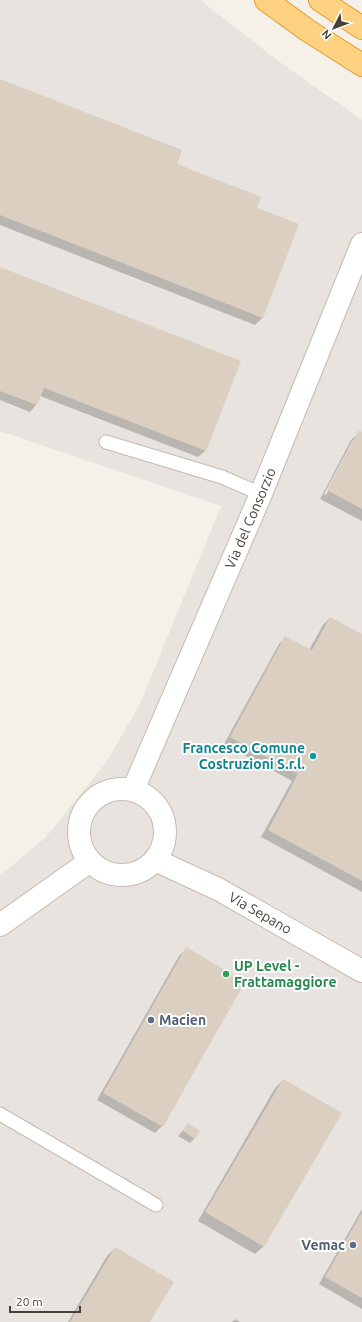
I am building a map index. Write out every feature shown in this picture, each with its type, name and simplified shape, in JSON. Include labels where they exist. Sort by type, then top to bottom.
[{"type":"highway","points":[[266,0],[307,30],[362,65]]},
{"type":"highway","points":[[320,0],[362,28]]},
{"type":"street","name":"Via del Consorzio","points":[[133,790],[261,494],[362,244]]},
{"type":"street","points":[[119,789],[133,790],[146,796],[157,806],[164,819],[166,833],[163,848],[155,860],[144,870],[130,875],[116,875],[102,870],[90,861],[83,850],[79,836],[80,822],[85,810],[94,799],[106,792],[119,789]]},
{"type":"street","name":"Via Sepano","points":[[155,860],[218,889],[362,970]]},
{"type":"street","points":[[0,925],[90,861]]},
{"type":"lane","points":[[106,442],[222,477],[261,494]]},
{"type":"lane","points":[[0,1114],[156,1205]]},
{"type":"shaded area","points":[[0,0],[200,0],[281,63],[362,120],[362,1322],[0,1322],[0,876],[46,837],[107,761],[140,704],[221,506],[0,431]]},
{"type":"building","points":[[0,79],[182,150],[177,164],[261,197],[257,208],[299,224],[263,318],[0,215]]},
{"type":"building","points":[[0,267],[241,361],[206,451],[44,388],[37,405],[0,391]]},
{"type":"building","points":[[359,430],[362,432],[362,509],[327,490]]},
{"type":"building","name":"Francesco Comune Costruzioni S.r.l.","points":[[330,617],[362,634],[362,881],[268,830],[298,774],[230,737],[285,636],[312,650]]},
{"type":"building","points":[[186,947],[245,982],[163,1127],[103,1093]]},
{"type":"building","points":[[283,1079],[342,1113],[264,1247],[205,1212]]},
{"type":"building","points":[[188,1123],[200,1131],[195,1139],[183,1131]]},
{"type":"building","name":"Vemac","points":[[362,1212],[362,1298],[325,1277]]},
{"type":"building","points":[[115,1247],[174,1282],[150,1322],[70,1322]]},
{"type":"place","name":"Francesco Comune Costruzioni S.r.l.","points":[[313,756]]},
{"type":"place","name":"UP Level - Frattamaggiore","points":[[226,974]]},
{"type":"place","name":"Macien","points":[[151,1020]]},
{"type":"place","name":"Vemac","points":[[353,1245]]}]
